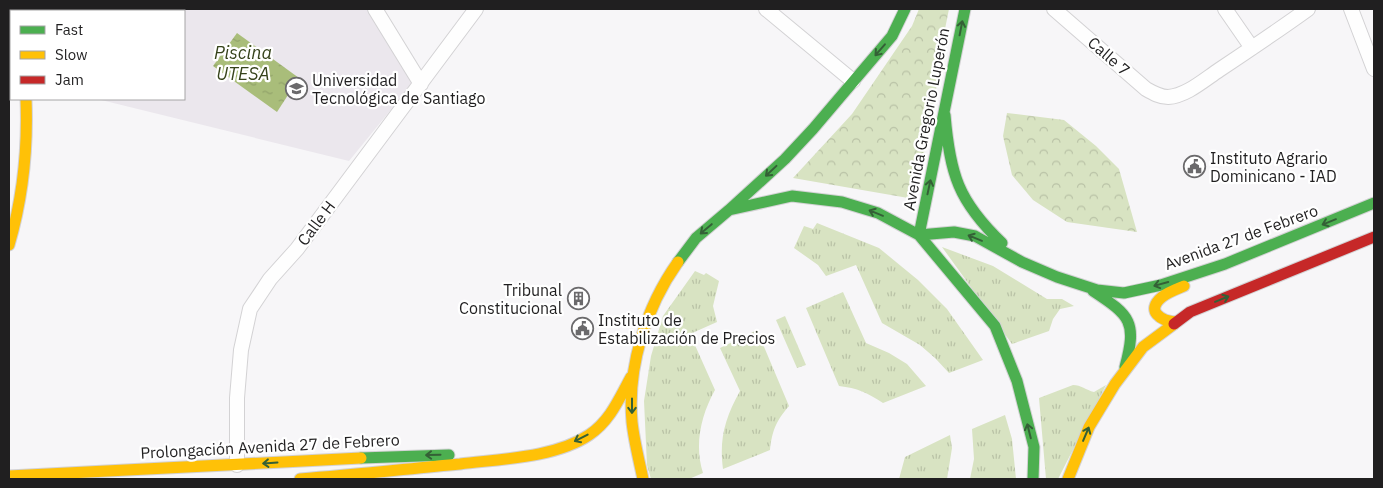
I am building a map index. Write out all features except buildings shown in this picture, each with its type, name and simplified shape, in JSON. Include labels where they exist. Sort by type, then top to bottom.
[{"type":"main road","points":[[643,479],[632,422],[632,375],[644,328],[666,279],[696,238],[784,159],[813,129],[892,36],[905,9]]},
{"type":"main road","name":"Avenida Gregorio Luperón","points":[[919,235],[945,115],[965,9]]},
{"type":"main road","points":[[9,245],[21,192],[25,164],[26,100]]},
{"type":"main road","points":[[945,115],[950,156],[957,183],[986,229],[1022,262]]},
{"type":"main road","points":[[729,210],[792,196],[842,202],[878,213],[919,235],[995,326],[1017,381],[1034,447],[1033,479]]},
{"type":"main road","name":"Avenida 27 de Febrero","points":[[919,235],[954,232],[975,236],[1022,262],[1056,277],[1097,290],[1124,293],[1161,284],[1225,264],[1374,203]]},
{"type":"main road","points":[[1068,479],[1089,426],[1122,374],[1143,347],[1190,312],[1374,237]]},
{"type":"main road","points":[[1176,322],[1167,322],[1160,318],[1155,308],[1157,301],[1173,290],[1214,274],[1225,264]]},
{"type":"main road","points":[[1086,286],[1116,305],[1127,316],[1132,330],[1132,344],[1122,374]]},
{"type":"main road","name":"Prolongación Avenida 27 de Febrero","points":[[300,479],[396,471],[534,454],[560,447],[582,438],[601,426],[613,412],[632,375]]},
{"type":"main road","name":"Prolongación Avenida 27 de Febrero","points":[[9,476],[394,456],[534,454]]},
{"type":"street","points":[[375,9],[421,84]]},
{"type":"street","name":"Calle H","points":[[237,465],[237,398],[240,360],[250,309],[270,279],[297,249],[476,9]]},
{"type":"street","points":[[766,9],[853,81]]},
{"type":"street","name":"Calle 7","points":[[1054,9],[1146,89],[1157,95],[1168,97],[1181,93],[1195,86],[1252,48]]},
{"type":"street","points":[[1225,9],[1252,48],[1308,9]]},
{"type":"street","points":[[1351,9],[1374,69]]},
{"type":"shaded area","name":"Universidad Tecnológica de Santiago","points":[[371,9],[416,79],[349,161],[101,100],[185,100],[185,10],[38,10]]},
{"type":"green space","points":[[919,9],[949,9],[933,111],[914,199],[793,178],[852,114],[912,26]]},
{"type":"green space","points":[[1007,113],[1064,120],[1096,146],[1119,169],[1137,232],[1067,222],[1033,200],[1012,175],[1003,136]]},
{"type":"green space","points":[[817,223],[879,248],[918,280],[947,309],[983,360],[949,373],[920,345],[882,323],[856,265],[826,276],[818,265],[794,248],[804,226],[813,229]]},
{"type":"green space","points":[[942,247],[993,266],[1047,299],[1062,299],[1074,306],[1060,309],[1053,319],[1049,331],[1012,344]]},
{"type":"green space","points":[[695,271],[704,275],[706,273],[719,281],[713,306],[717,322],[690,334],[715,390],[700,430],[699,452],[703,473],[689,479],[651,479],[647,465],[644,401],[651,356],[663,316]]},
{"type":"green space","points":[[843,292],[866,343],[889,353],[907,364],[926,386],[883,403],[862,392],[839,386],[806,308]]},
{"type":"green space","points":[[785,316],[806,365],[797,368],[776,320]]},
{"type":"green space","points":[[757,330],[789,406],[775,427],[770,450],[723,469],[722,448],[724,429],[730,410],[740,391],[720,348]]},
{"type":"green space","points":[[1073,385],[1094,392],[1106,385],[1058,479],[1046,479],[1039,398]]},
{"type":"green space","points":[[1005,415],[1012,439],[1016,479],[970,479],[974,459],[972,429]]},
{"type":"green space","points":[[950,435],[952,448],[947,479],[899,479],[905,457]]},
{"type":"water","name":"Piscina UTESA","points":[[237,33],[299,78],[277,112],[213,66]]},
{"type":"traffic: fast","points":[[729,210],[785,159],[813,129],[892,36],[905,9]]},
{"type":"traffic: fast","points":[[919,235],[965,9]]},
{"type":"traffic: fast","points":[[945,115],[950,154],[959,185],[975,214],[1002,243]]},
{"type":"traffic: fast","points":[[678,262],[696,238],[729,210],[792,196],[842,202],[878,213],[919,235],[995,326],[1017,381],[1034,447],[1033,479]]},
{"type":"traffic: fast","points":[[919,235],[954,232],[975,236],[1022,262],[1057,277],[1097,290],[1124,293],[1161,285],[1225,264],[1374,203]]},
{"type":"traffic: fast","points":[[1093,291],[1116,307],[1128,322],[1130,340],[1125,367]]},
{"type":"traffic: fast","points":[[361,458],[449,455]]},
{"type":"traffic: slow","points":[[9,245],[24,173],[26,100]]},
{"type":"traffic: slow","points":[[643,479],[632,422],[631,401],[636,359],[648,318],[657,298],[678,262]]},
{"type":"traffic: slow","points":[[1176,322],[1160,317],[1155,311],[1155,307],[1164,295],[1184,286]]},
{"type":"traffic: slow","points":[[1068,479],[1089,427],[1115,384],[1143,347],[1174,324]]},
{"type":"traffic: slow","points":[[300,479],[509,459],[560,449],[589,435],[603,423],[631,377]]},
{"type":"traffic: slow","points":[[9,476],[361,458]]},
{"type":"traffic: jam","points":[[1174,324],[1190,312],[1374,237]]},
{"type":"place","name":"Universidad Tecnológica de Santiago","points":[[296,89]]},
{"type":"place","name":"Instituto Agrario Dominicano - IAD","points":[[1194,167]]},
{"type":"place","name":"Tribunal Constitucional","points":[[578,299]]},
{"type":"place","name":"Instituto de Estabilización de Precios","points":[[582,329]]}]
